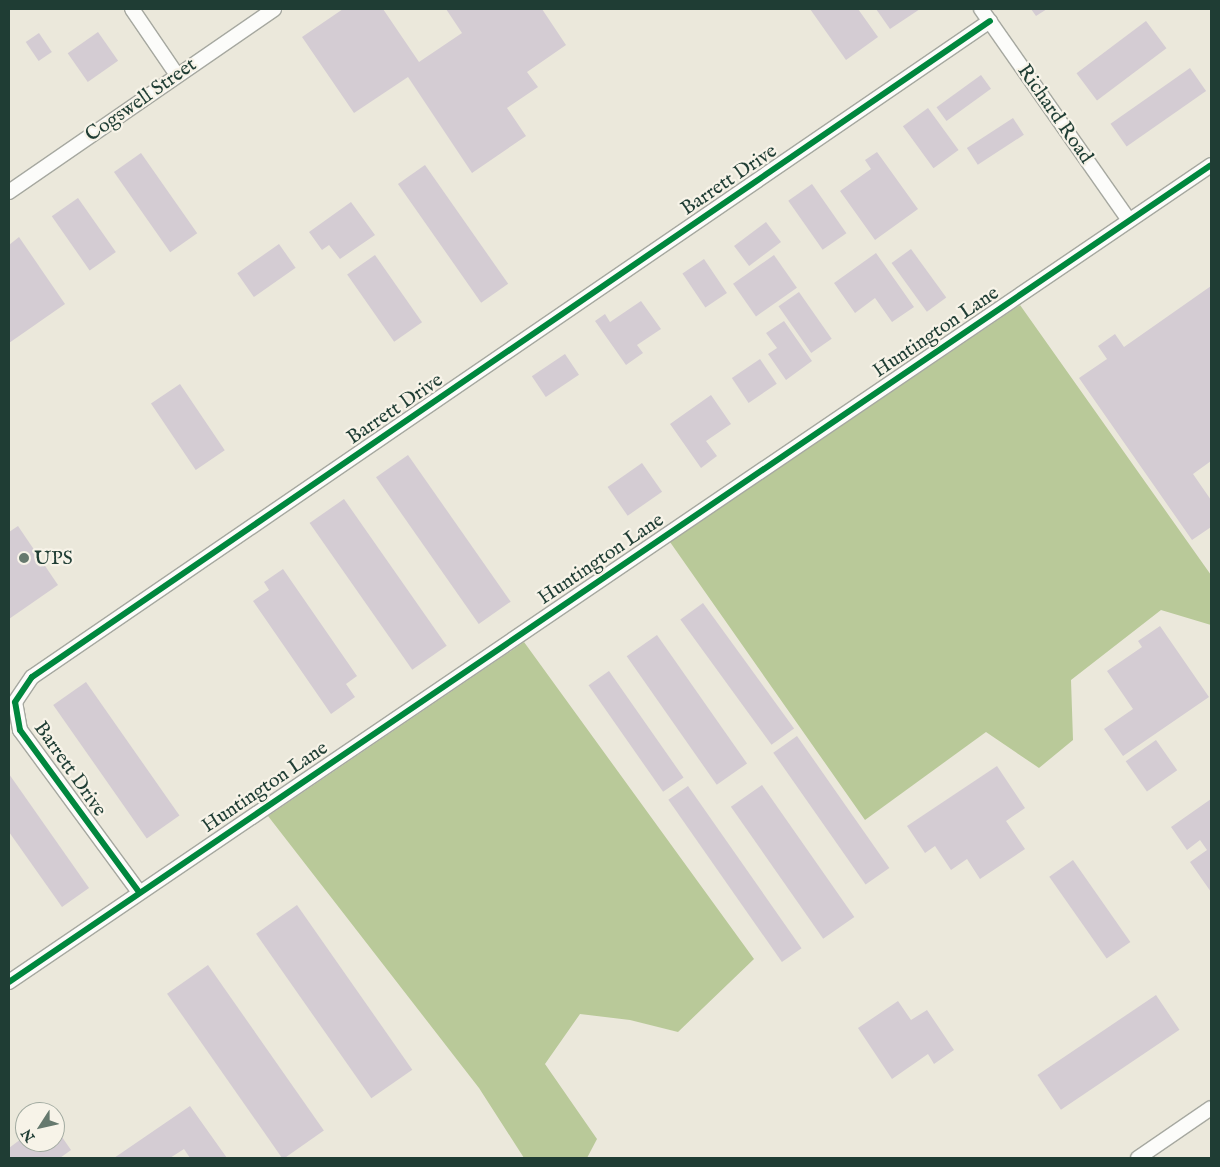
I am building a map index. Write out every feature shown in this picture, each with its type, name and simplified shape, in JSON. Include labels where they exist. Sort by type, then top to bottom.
[{"type":"street","points":[[132,9],[177,75]]},
{"type":"street","name":"Cogswell Street","points":[[9,192],[274,9]]},
{"type":"street","name":"Richard Road","points":[[982,9],[1129,220]]},
{"type":"street","name":"Barrett Drive","points":[[139,892],[20,730],[15,702],[32,677],[990,21]]},
{"type":"street","name":"Huntington Lane","points":[[9,982],[1211,165]]},
{"type":"street","points":[[1138,1158],[1211,1108]]},
{"type":"green space","points":[[1020,305],[1211,575],[1211,625],[1161,610],[1071,680],[1073,740],[1039,768],[986,732],[865,820],[670,542]]},
{"type":"green space","points":[[524,642],[754,959],[678,1032],[630,1020],[580,1014],[545,1064],[597,1139],[587,1158],[524,1158],[479,1088],[268,816]]},
{"type":"building","points":[[343,9],[383,9],[419,62],[462,33],[446,9],[542,9],[566,45],[527,72],[538,87],[507,108],[526,136],[472,173],[408,77],[354,113],[302,37]]},
{"type":"building","points":[[810,9],[858,9],[878,37],[846,60]]},
{"type":"building","points":[[876,9],[920,9],[890,29]]},
{"type":"building","points":[[1031,9],[1047,9],[1036,16]]},
{"type":"building","points":[[1146,21],[1166,48],[1097,101],[1077,73]]},
{"type":"building","points":[[98,32],[118,61],[88,82],[68,53]]},
{"type":"building","points":[[39,33],[52,52],[39,61],[26,42]]},
{"type":"building","points":[[1190,68],[1206,91],[1127,147],[1111,124]]},
{"type":"building","points":[[981,75],[991,89],[946,121],[937,107]]},
{"type":"building","points":[[928,108],[959,150],[933,168],[903,126]]},
{"type":"building","points":[[1013,118],[1024,135],[978,165],[967,148]]},
{"type":"building","points":[[877,152],[918,209],[875,240],[840,191],[871,169],[865,160]]},
{"type":"building","points":[[141,153],[197,233],[170,252],[114,172]]},
{"type":"building","points":[[425,165],[508,284],[481,303],[398,184]]},
{"type":"building","points":[[812,184],[846,233],[823,250],[788,201]]},
{"type":"building","points":[[78,198],[116,252],[90,270],[52,216]]},
{"type":"building","points":[[351,202],[375,235],[340,259],[329,245],[322,250],[309,232]]},
{"type":"building","points":[[766,222],[781,242],[749,266],[734,246]]},
{"type":"building","points":[[19,237],[65,304],[9,343],[9,245]]},
{"type":"building","points":[[279,244],[296,268],[254,297],[237,273]]},
{"type":"building","points":[[911,249],[946,298],[927,312],[892,263]]},
{"type":"building","points":[[876,253],[914,307],[892,322],[875,298],[855,313],[834,283]]},
{"type":"building","points":[[375,255],[422,322],[394,342],[347,275]]},
{"type":"building","points":[[774,255],[797,288],[756,316],[733,284]]},
{"type":"building","points":[[704,259],[727,293],[705,308],[682,274]]},
{"type":"building","points":[[1211,286],[1211,461],[1193,474],[1211,500],[1211,527],[1192,540],[1079,378],[1107,359],[1098,346],[1115,334],[1124,347]]},
{"type":"building","points":[[799,292],[832,339],[811,353],[779,306]]},
{"type":"building","points":[[641,301],[661,329],[637,345],[643,353],[626,365],[595,321],[605,314],[610,322]]},
{"type":"building","points":[[784,321],[812,361],[786,380],[768,354],[777,348],[766,333]]},
{"type":"building","points":[[565,354],[579,375],[546,397],[532,376]]},
{"type":"building","points":[[760,359],[777,384],[749,403],[732,378]]},
{"type":"building","points":[[180,384],[225,450],[196,470],[151,404]]},
{"type":"building","points":[[711,395],[731,424],[706,441],[717,456],[701,468],[670,424]]},
{"type":"building","points":[[408,455],[511,602],[479,624],[376,477]]},
{"type":"building","points":[[642,463],[662,492],[628,516],[608,487]]},
{"type":"building","points":[[344,499],[447,646],[412,670],[310,523]]},
{"type":"building","name":"UPS","points":[[18,526],[58,585],[9,619],[9,532]]},
{"type":"building","points":[[283,569],[357,676],[346,684],[355,697],[331,714],[253,601],[269,590],[264,582]]},
{"type":"building","points":[[703,603],[794,728],[771,745],[680,619]]},
{"type":"building","points":[[1160,626],[1209,697],[1123,756],[1104,729],[1133,709],[1107,671],[1142,647],[1138,641]]},
{"type":"building","points":[[657,635],[747,764],[717,785],[627,656]]},
{"type":"building","points":[[609,671],[684,777],[663,792],[589,685]]},
{"type":"building","points":[[86,682],[179,816],[147,838],[53,705]]},
{"type":"building","points":[[797,736],[889,868],[866,885],[773,753]]},
{"type":"building","points":[[1156,740],[1177,770],[1147,792],[1126,761]]},
{"type":"building","points":[[997,766],[1025,808],[1006,821],[1025,849],[980,879],[967,859],[951,870],[935,846],[925,853],[907,826]]},
{"type":"building","points":[[9,774],[89,888],[62,907],[9,832]]},
{"type":"building","points":[[762,785],[854,917],[823,939],[731,807]]},
{"type":"building","points":[[688,786],[802,948],[782,962],[668,800]]},
{"type":"building","points":[[1211,799],[1211,892],[1190,862],[1207,850],[1200,840],[1187,850],[1171,827]]},
{"type":"building","points":[[1073,860],[1130,942],[1107,959],[1049,877]]},
{"type":"building","points":[[297,905],[412,1070],[371,1098],[256,934]]},
{"type":"building","points":[[208,965],[324,1130],[282,1158],[167,994]]},
{"type":"building","points":[[1156,995],[1179,1030],[1061,1110],[1037,1075]]},
{"type":"building","points":[[898,1001],[911,1020],[927,1010],[954,1050],[934,1064],[928,1054],[892,1079],[858,1028]]},
{"type":"building","points":[[190,1106],[227,1158],[190,1158],[184,1149],[170,1158],[114,1158]]},
{"type":"building","points":[[65,1141],[71,1150],[60,1158],[9,1158],[9,1148],[15,1144],[15,1152],[65,1152]]},
{"type":"cycle path","points":[[139,892],[20,730],[15,702],[32,677],[990,21]]},
{"type":"cycle path","points":[[9,982],[1211,165]]},
{"type":"place","name":"UPS","points":[[24,558]]}]
